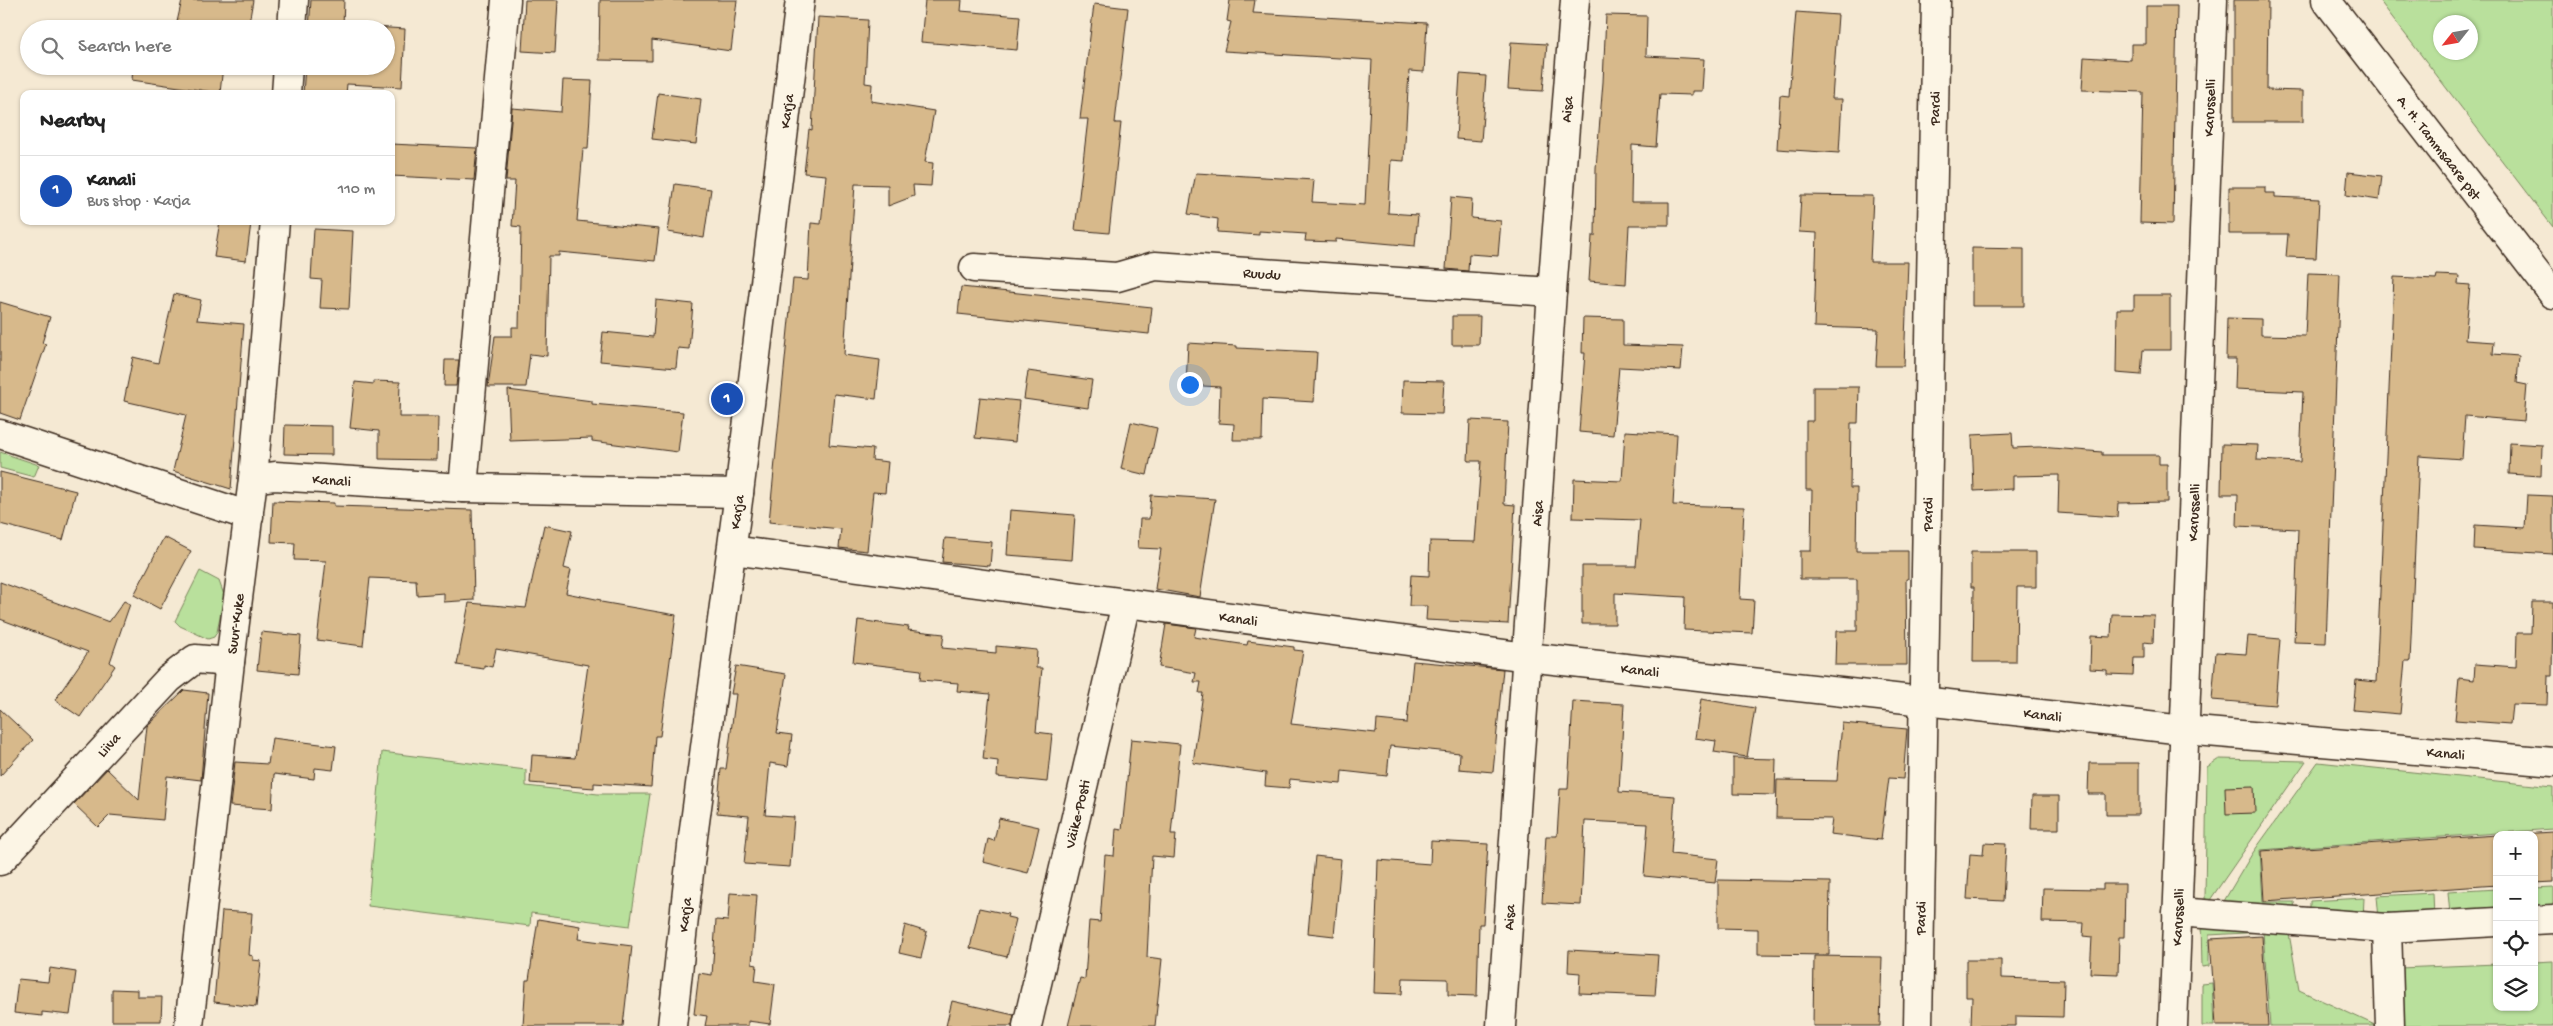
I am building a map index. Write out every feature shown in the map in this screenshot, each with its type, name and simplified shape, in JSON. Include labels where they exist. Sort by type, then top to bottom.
[{"type":"street","points":[[293,20],[294,0]]},
{"type":"street","points":[[463,488],[506,0]]},
{"type":"street","name":"Karja","points":[[672,1026],[693,837],[732,550],[800,0]]},
{"type":"street","name":"Aisa","points":[[1501,1026],[1574,0]]},
{"type":"street","name":"Pardi","points":[[1918,1026],[1936,0]]},
{"type":"street","name":"Karusselli","points":[[2174,1026],[2213,0]]},
{"type":"street","name":"A. H. Tammsaare pst","points":[[2326,0],[2553,294]]},
{"type":"street","points":[[286,90],[287,75]]},
{"type":"street","name":"Suur-Kuke","points":[[189,1026],[230,662],[253,479],[275,225]]},
{"type":"street","name":"Ruudu","points":[[974,268],[1117,277],[1155,266],[1552,292]]},
{"type":"street","points":[[0,434],[249,516]]},
{"type":"street","name":"Kanali","points":[[253,479],[275,476],[463,488],[739,493]]},
{"type":"street","name":"Kanali","points":[[732,550],[1527,657],[2184,730],[2553,762]]},
{"type":"street","name":"Väike-Posti","points":[[1028,1026],[1126,603]]},
{"type":"street","name":"Liiva","points":[[0,861],[169,679],[195,659],[230,662]]},
{"type":"street","points":[[2177,912],[2387,928],[2493,922]]},
{"type":"street","points":[[2538,920],[2553,919]]},
{"type":"street","points":[[2387,928],[2390,1026]]},
{"type":"green space","points":[[2379,0],[2553,0],[2553,227]]},
{"type":"green space","points":[[0,452],[39,465],[34,477],[0,468]]},
{"type":"green space","points":[[200,571],[219,581],[224,595],[217,632],[214,637],[208,639],[180,626],[175,621]]},
{"type":"green space","points":[[382,752],[526,770],[526,786],[598,794],[650,794],[630,926],[531,913],[530,926],[368,906]]},
{"type":"green space","points":[[2219,759],[2306,761],[2210,900],[2205,899],[2207,767]]},
{"type":"green space","points":[[2318,762],[2553,787],[2553,829],[2493,831],[2493,833],[2260,850],[2263,902],[2294,902],[2295,910],[2224,901],[2252,854]]},
{"type":"green space","points":[[2553,887],[2553,910],[2538,911],[2538,888]]},
{"type":"green space","points":[[2493,889],[2493,913],[2450,915],[2448,892]]},
{"type":"green space","points":[[2433,893],[2434,917],[2379,919],[2377,896]]},
{"type":"green space","points":[[2364,898],[2363,919],[2310,911],[2310,901]]},
{"type":"green space","points":[[2201,922],[2288,928],[2299,990],[2377,1026],[2270,1026],[2263,932],[2209,935],[2209,966],[2202,967]]},
{"type":"green space","points":[[2553,961],[2553,1026],[2396,1026],[2399,968],[2493,964],[2493,1011],[2538,1011],[2538,962]]},
{"type":"green space","points":[[2212,983],[2214,1026],[2202,1026],[2202,984]]},
{"type":"building","points":[[182,0],[253,0],[250,20],[177,20]]},
{"type":"building","points":[[311,0],[344,0],[343,20],[310,20]]},
{"type":"building","points":[[525,0],[558,0],[555,53],[522,51]]},
{"type":"building","points":[[600,0],[737,0],[731,51],[652,40],[652,61],[599,60]]},
{"type":"building","points":[[925,0],[962,0],[961,11],[1020,16],[1017,50],[921,42]]},
{"type":"building","points":[[1230,0],[1255,0],[1253,13],[1427,23],[1424,72],[1409,71],[1404,161],[1391,160],[1388,213],[1418,215],[1415,246],[1336,239],[1336,242],[1305,241],[1306,234],[1259,231],[1259,235],[1217,232],[1218,219],[1188,214],[1196,173],[1314,180],[1312,202],[1365,205],[1372,60],[1224,51],[1231,22],[1227,21]]},
{"type":"building","points":[[2234,0],[2268,0],[2267,90],[2303,91],[2303,122],[2234,122]]},
{"type":"building","points":[[1094,4],[1128,8],[1115,123],[1121,123],[1109,233],[1075,230],[1088,119],[1080,119]]},
{"type":"building","points":[[2146,6],[2177,6],[2173,224],[2140,223],[2143,92],[2082,90],[2084,57],[2131,60],[2131,44],[2146,44]]},
{"type":"building","points":[[1796,12],[1838,15],[1832,99],[1842,99],[1839,153],[1777,149],[1780,95],[1789,96]]},
{"type":"building","points":[[1606,15],[1647,16],[1646,56],[1704,59],[1702,91],[1692,91],[1692,95],[1660,94],[1656,147],[1632,145],[1631,202],[1669,202],[1669,225],[1629,225],[1626,284],[1589,281],[1592,236],[1595,236],[1596,168]]},
{"type":"building","points":[[818,17],[868,20],[865,83],[872,84],[871,101],[934,111],[925,162],[933,163],[931,186],[913,185],[914,196],[888,206],[888,185],[855,184],[844,355],[880,360],[876,399],[834,394],[829,445],[873,449],[872,460],[888,462],[885,493],[873,492],[867,551],[839,548],[841,529],[769,522],[793,279],[808,280],[811,223],[821,224],[826,175],[804,173],[809,129],[812,130]]},
{"type":"building","points":[[395,28],[405,29],[402,87],[347,84],[346,90],[303,90],[304,75],[395,75]]},
{"type":"building","points":[[1511,42],[1547,44],[1543,91],[1508,89]]},
{"type":"building","points":[[1460,74],[1486,76],[1481,141],[1456,139]]},
{"type":"building","points":[[132,75],[222,75],[220,90],[200,90],[132,80]]},
{"type":"building","points":[[563,80],[592,81],[588,149],[583,149],[577,221],[659,229],[655,261],[559,252],[559,256],[549,256],[547,356],[530,354],[526,387],[488,387],[495,336],[512,336],[512,327],[519,327],[521,227],[512,226],[515,181],[506,181],[512,108],[561,112]]},
{"type":"building","points":[[658,93],[701,99],[696,144],[652,139]]},
{"type":"building","points":[[395,144],[477,148],[474,180],[395,176]]},
{"type":"building","points":[[2348,172],[2382,176],[2379,200],[2346,195]]},
{"type":"building","points":[[675,184],[711,189],[704,238],[668,232]]},
{"type":"building","points":[[2229,187],[2265,187],[2265,193],[2275,193],[2275,197],[2319,199],[2316,258],[2286,257],[2288,234],[2229,234]]},
{"type":"building","points":[[1801,195],[1873,196],[1870,262],[1908,262],[1904,366],[1876,366],[1878,329],[1814,327],[1817,233],[1799,232]]},
{"type":"building","points":[[1451,197],[1472,199],[1471,218],[1501,221],[1498,256],[1469,254],[1468,271],[1446,269]]},
{"type":"building","points":[[219,225],[251,225],[246,261],[214,257]]},
{"type":"building","points":[[314,229],[353,231],[349,309],[320,308],[322,280],[311,279]]},
{"type":"building","points":[[1972,248],[2024,249],[2024,306],[1972,306]]},
{"type":"building","points":[[2308,273],[2340,274],[2326,643],[2294,642],[2298,529],[2237,526],[2238,494],[2221,494],[2222,444],[2258,445],[2257,460],[2300,462],[2303,392],[2235,389],[2236,359],[2226,359],[2227,318],[2261,319],[2261,335],[2305,336]]},
{"type":"building","points":[[2437,275],[2459,276],[2458,284],[2470,285],[2465,340],[2494,342],[2493,354],[2519,356],[2517,383],[2527,385],[2524,421],[2465,416],[2462,459],[2419,456],[2410,661],[2405,661],[2400,714],[2353,710],[2356,680],[2376,682],[2394,277],[2436,279]]},
{"type":"building","points":[[961,287],[1152,307],[1149,334],[958,314]]},
{"type":"building","points":[[174,294],[201,300],[197,320],[244,324],[231,489],[173,471],[186,415],[124,401],[133,357],[158,363]]},
{"type":"building","points":[[2134,295],[2170,295],[2170,350],[2143,350],[2141,375],[2116,373],[2117,309],[2134,309]]},
{"type":"building","points":[[656,300],[693,304],[689,349],[678,348],[676,368],[600,361],[603,332],[653,337]]},
{"type":"building","points":[[0,302],[50,317],[42,343],[46,344],[20,420],[0,413]]},
{"type":"building","points":[[1452,316],[1480,316],[1479,345],[1452,345]]},
{"type":"building","points":[[1583,318],[1623,319],[1623,345],[1683,347],[1681,370],[1619,367],[1613,435],[1579,432],[1585,353],[1582,353]]},
{"type":"building","points":[[1188,343],[1237,346],[1237,348],[1317,352],[1314,402],[1263,399],[1262,440],[1233,440],[1234,424],[1219,423],[1220,387],[1186,385]]},
{"type":"building","points":[[445,360],[459,360],[456,386],[444,386]]},
{"type":"building","points":[[1028,371],[1092,380],[1088,408],[1024,399]]},
{"type":"building","points":[[1403,380],[1444,381],[1442,414],[1402,413]]},
{"type":"building","points":[[374,381],[400,382],[399,417],[438,417],[437,460],[379,459],[379,431],[350,428],[355,382],[374,384]]},
{"type":"building","points":[[1813,387],[1859,387],[1858,423],[1851,423],[1850,488],[1857,488],[1856,551],[1908,551],[1908,579],[1906,579],[1907,665],[1835,665],[1836,631],[1857,631],[1857,579],[1800,579],[1800,551],[1811,551],[1812,490],[1806,490],[1806,421],[1813,421]]},
{"type":"building","points":[[508,390],[592,401],[592,404],[683,412],[678,452],[592,441],[592,438],[510,441]]},
{"type":"building","points":[[980,397],[1019,401],[1015,442],[975,438]]},
{"type":"building","points":[[1470,420],[1508,422],[1504,504],[1515,505],[1508,624],[1426,620],[1427,606],[1409,606],[1411,575],[1429,576],[1430,541],[1475,542],[1481,461],[1468,461]]},
{"type":"building","points":[[1131,422],[1157,428],[1147,475],[1121,469]]},
{"type":"building","points":[[285,425],[332,426],[332,455],[284,454]]},
{"type":"building","points":[[1625,431],[1677,434],[1673,505],[1744,507],[1740,599],[1754,600],[1752,633],[1684,630],[1685,597],[1615,593],[1615,624],[1582,624],[1582,566],[1636,566],[1640,520],[1573,518],[1574,479],[1622,481]]},
{"type":"building","points":[[2012,433],[2013,448],[2039,447],[2102,452],[2102,455],[2159,455],[2159,464],[2167,464],[2167,502],[2118,503],[2117,517],[2058,513],[2059,475],[2013,476],[2013,489],[1974,491],[1972,435]]},
{"type":"building","points":[[2510,443],[2542,445],[2541,476],[2509,474]]},
{"type":"building","points":[[0,472],[76,491],[63,540],[0,524]]},
{"type":"building","points":[[1151,495],[1215,499],[1200,597],[1155,589],[1161,549],[1138,548],[1140,519],[1149,519]]},
{"type":"building","points":[[2527,495],[2553,496],[2553,554],[2474,549],[2475,525],[2525,528]]},
{"type":"building","points":[[273,501],[334,503],[334,506],[472,510],[474,600],[444,602],[444,593],[417,595],[416,580],[370,578],[363,646],[317,640],[326,561],[294,560],[295,543],[271,542]]},
{"type":"building","points":[[1010,510],[1075,515],[1072,560],[1007,555]]},
{"type":"building","points":[[544,525],[572,531],[564,568],[571,570],[566,593],[601,600],[601,602],[676,615],[660,736],[655,736],[651,787],[594,783],[594,788],[530,783],[532,755],[575,758],[588,665],[496,649],[492,667],[484,665],[484,669],[457,665],[469,603],[526,608]]},
{"type":"building","points":[[164,537],[191,551],[160,609],[134,595]]},
{"type":"building","points":[[945,538],[992,542],[990,566],[942,562]]},
{"type":"building","points":[[1971,552],[2036,552],[2036,587],[2017,587],[2016,662],[1973,662],[1974,587],[1971,587]]},
{"type":"building","points":[[0,582],[109,622],[124,601],[130,604],[110,662],[115,666],[80,717],[55,700],[88,652],[0,619]]},
{"type":"building","points":[[2532,602],[2553,602],[2552,676],[2548,676],[2547,705],[2512,704],[2510,724],[2455,720],[2459,678],[2474,680],[2475,664],[2516,667],[2517,633],[2531,633]]},
{"type":"building","points":[[2112,614],[2154,615],[2153,643],[2144,642],[2144,658],[2134,658],[2133,675],[2107,674],[2107,670],[2090,669],[2091,636],[2111,637]]},
{"type":"building","points":[[858,620],[909,627],[908,630],[944,634],[942,648],[996,653],[996,646],[1037,650],[1036,668],[1042,668],[1036,732],[1052,734],[1047,782],[997,777],[998,761],[983,759],[990,694],[957,691],[958,683],[920,680],[921,670],[853,662]]},
{"type":"building","points":[[1166,624],[1196,628],[1194,637],[1247,645],[1248,641],[1294,647],[1294,650],[1303,651],[1291,724],[1376,733],[1377,720],[1407,723],[1413,661],[1503,669],[1493,772],[1459,769],[1460,753],[1390,746],[1387,776],[1342,771],[1341,784],[1290,779],[1289,788],[1265,786],[1266,773],[1193,763],[1203,693],[1199,693],[1201,682],[1194,682],[1196,673],[1159,667]]},
{"type":"building","points":[[261,632],[301,636],[298,674],[257,670]]},
{"type":"building","points":[[2248,636],[2280,639],[2275,705],[2212,700],[2216,652],[2246,654]]},
{"type":"building","points":[[736,666],[786,674],[777,733],[792,735],[788,766],[770,763],[765,815],[794,817],[790,867],[744,864],[749,816],[717,813],[721,769],[726,769],[736,694],[731,694]]},
{"type":"building","points":[[184,690],[208,693],[201,780],[167,776],[163,820],[110,815],[98,827],[74,804],[107,769],[139,800],[147,726]]},
{"type":"building","points":[[1701,699],[1755,708],[1747,757],[1714,752],[1716,741],[1695,738]]},
{"type":"building","points":[[1573,701],[1624,704],[1619,792],[1675,796],[1671,854],[1718,859],[1715,883],[1644,876],[1648,824],[1585,821],[1581,905],[1542,903],[1546,836],[1557,836],[1560,789],[1568,789]]},
{"type":"building","points":[[0,709],[33,740],[0,776]]},
{"type":"building","points":[[1842,723],[1907,729],[1903,779],[1889,778],[1881,840],[1830,834],[1832,819],[1776,818],[1777,780],[1837,781]]},
{"type":"building","points":[[272,738],[336,746],[333,770],[315,768],[314,779],[274,774],[272,809],[230,806],[235,762],[268,764]]},
{"type":"building","points":[[1131,739],[1180,744],[1171,834],[1176,834],[1174,858],[1152,856],[1147,957],[1162,959],[1155,1026],[1068,1026],[1080,978],[1085,979],[1089,921],[1100,922],[1105,855],[1114,856],[1116,829],[1122,830]]},
{"type":"building","points":[[1733,758],[1776,759],[1775,795],[1733,794]]},
{"type":"building","points":[[2089,763],[2139,763],[2139,815],[2106,815],[2106,794],[2088,794]]},
{"type":"building","points":[[2254,786],[2255,813],[2226,814],[2225,787]]},
{"type":"building","points":[[2032,796],[2059,796],[2059,829],[2031,829]]},
{"type":"building","points":[[999,818],[1039,827],[1028,873],[983,862],[988,839],[994,841]]},
{"type":"building","points":[[2553,832],[2553,882],[2538,883],[2538,833]]},
{"type":"building","points":[[2493,835],[2493,885],[2264,901],[2261,851]]},
{"type":"building","points":[[1431,841],[1488,844],[1483,924],[1479,924],[1477,996],[1448,995],[1448,979],[1403,978],[1402,994],[1374,993],[1378,860],[1430,864]]},
{"type":"building","points":[[1984,843],[2006,844],[2003,901],[1967,899],[1970,854],[1983,855]]},
{"type":"building","points":[[1315,856],[1341,859],[1334,936],[1308,933]]},
{"type":"building","points":[[1718,880],[1830,882],[1829,955],[1758,954],[1758,929],[1718,928]]},
{"type":"building","points":[[2103,884],[2125,884],[2124,937],[2119,937],[2118,974],[2090,973],[2092,937],[2083,936],[2084,923],[2042,922],[2043,888],[2103,889]]},
{"type":"building","points":[[730,893],[757,895],[752,964],[757,965],[755,981],[775,984],[770,1024],[748,1021],[748,1026],[705,1026],[707,1016],[694,1014],[699,973],[712,975],[716,920],[728,921]]},
{"type":"building","points":[[979,908],[1008,914],[1007,917],[1016,919],[1007,957],[970,948]]},
{"type":"building","points":[[222,911],[252,913],[249,955],[253,956],[253,960],[261,961],[256,1007],[214,1002]]},
{"type":"building","points":[[538,919],[580,926],[578,939],[632,946],[623,1026],[523,1026],[526,980],[529,980]]},
{"type":"building","points":[[905,925],[927,932],[921,958],[899,953]]},
{"type":"building","points":[[2262,936],[2268,1026],[2216,1026],[2210,939]]},
{"type":"building","points":[[1569,950],[1658,955],[1655,996],[1579,993],[1580,973],[1568,972]]},
{"type":"building","points":[[1814,956],[1882,957],[1880,1026],[1813,1026]]},
{"type":"building","points":[[1966,960],[2001,960],[2001,978],[2064,980],[2063,1017],[2016,1016],[2016,1026],[1971,1026],[1972,997],[1966,997]]},
{"type":"building","points":[[50,968],[76,972],[70,1015],[42,1012],[42,1016],[14,1013],[18,979],[48,982]]},
{"type":"building","points":[[112,989],[138,990],[138,997],[162,997],[161,1021],[112,1021]]},
{"type":"building","points":[[952,1001],[1014,1015],[1012,1026],[946,1026]]},
{"type":"place","name":"Kanali","points":[[727,399]]}]
